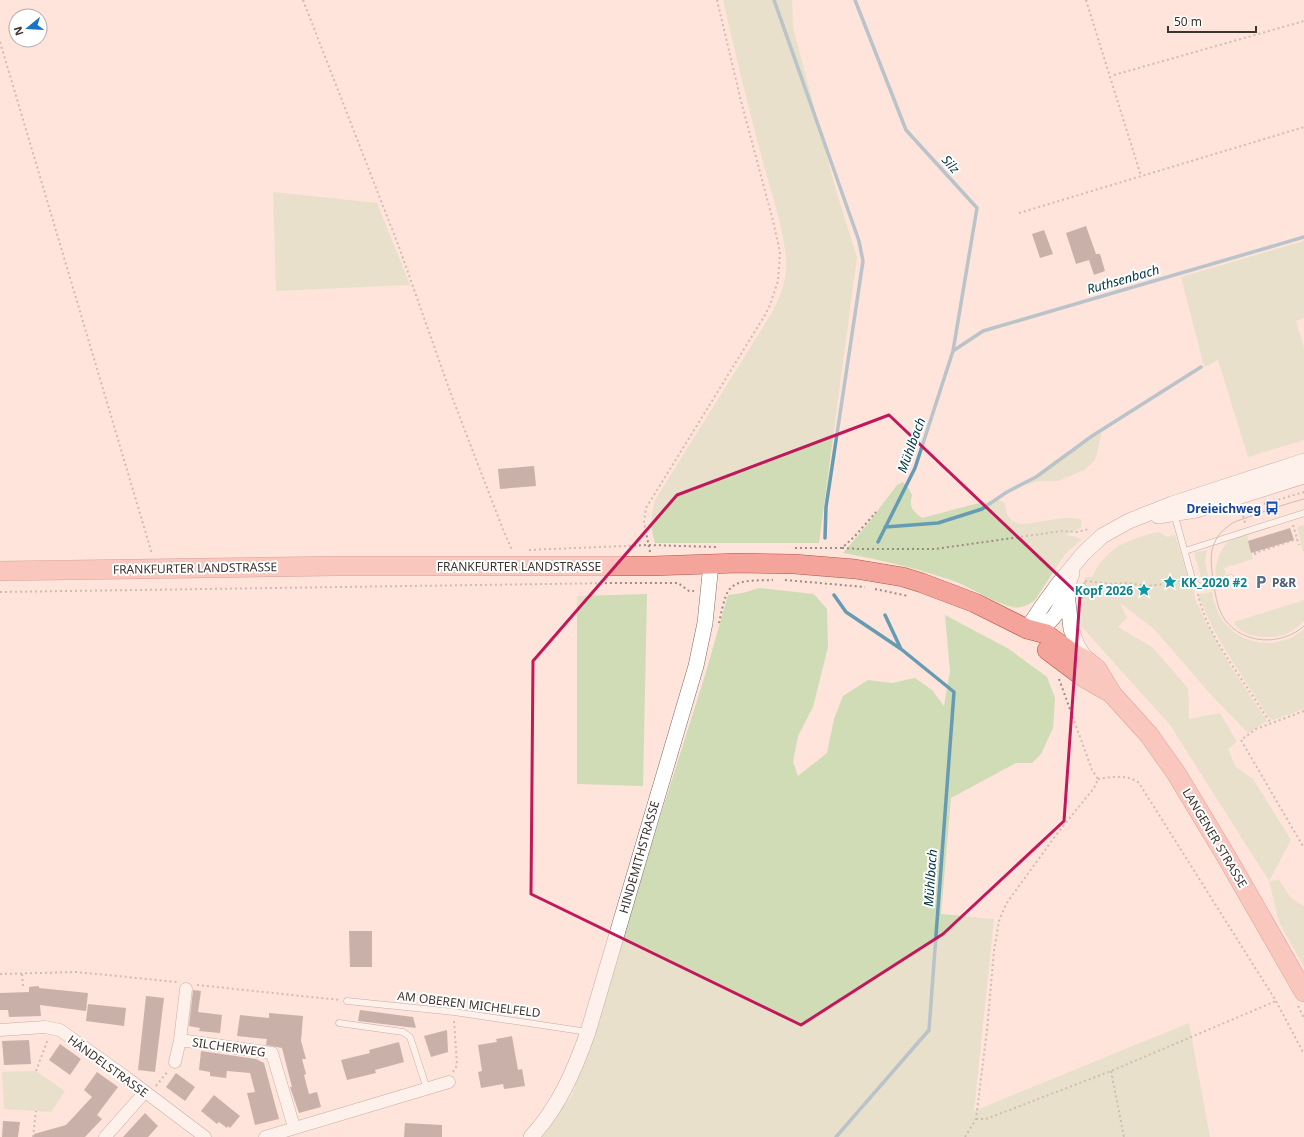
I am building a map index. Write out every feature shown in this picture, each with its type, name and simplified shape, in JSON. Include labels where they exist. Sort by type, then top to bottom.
[{"type":"main road","name":"FRANKFURTER LANDSTRASSE","points":[[0,571],[344,566],[653,566],[714,556],[854,569],[903,577],[940,589],[975,603],[1027,629]]},
{"type":"main road","name":"LANGENER STRASSE","points":[[1027,629],[1046,634],[1097,669],[1112,694],[1149,735],[1176,773],[1219,843],[1300,998]]},
{"type":"main road","name":"LANGENER STRASSE","points":[[1027,629],[1040,644],[1083,677],[1112,694]]},
{"type":"street","points":[[1027,629],[1043,605],[1075,564],[1092,544],[1102,536],[1113,530],[1304,461]]},
{"type":"street","points":[[1173,509],[1196,510],[1304,476]]},
{"type":"street","name":"HINDEMITHSTRASSE","points":[[531,1137],[539,1129],[561,1096],[579,1057],[588,1032],[696,666],[705,623],[708,591],[714,556]]},
{"type":"street","points":[[1027,629],[1042,626],[1053,619],[1067,590],[1075,564]]},
{"type":"street","points":[[1067,590],[1071,629],[1077,645],[1087,661]]},
{"type":"street","name":"SILCHERWEG","points":[[175,1062],[180,1040],[186,985]]},
{"type":"street","name":"HÄNDELSTRASSE","points":[[0,1030],[45,1027],[60,1030],[205,1137]]},
{"type":"street","name":"SILCHERWEG","points":[[180,1040],[272,1053],[294,1127]]},
{"type":"street","points":[[264,1137],[449,1082]]},
{"type":"street","points":[[105,1137],[147,1094]]},
{"type":"lane","points":[[1196,510],[1207,514],[1228,507]]},
{"type":"lane","points":[[1173,509],[1194,582],[1200,587],[1231,578]]},
{"type":"lane","points":[[1185,551],[1304,514]]},
{"type":"lane","name":"AM OBEREN MICHELFELD","points":[[347,1001],[454,1012],[588,1032]]},
{"type":"lane","points":[[339,1023],[403,1032],[410,1037],[427,1089]]},
{"type":"path","points":[[302,0],[399,247],[452,397],[512,550],[515,566]]},
{"type":"path","points":[[648,545],[644,522],[646,508],[765,315],[770,305],[779,274],[780,252],[777,238],[741,101],[717,0]]},
{"type":"path","points":[[1086,0],[1141,176]]},
{"type":"path","points":[[1114,75],[1304,21]]},
{"type":"path","points":[[0,42],[157,569]]},
{"type":"path","points":[[1019,213],[1304,127]]},
{"type":"path","points":[[1263,504],[1304,492]]},
{"type":"path","points":[[842,548],[876,512]]},
{"type":"path","points":[[1293,525],[1299,545]]},
{"type":"path","points":[[795,548],[842,548],[859,550],[935,549],[1062,531],[1077,532]]},
{"type":"path","points":[[1256,558],[1255,552],[1297,540]]},
{"type":"path","points":[[527,550],[648,545],[714,556]]},
{"type":"path","points":[[1081,603],[1085,577]]},
{"type":"path","points":[[728,591],[735,584],[750,581],[773,580]]},
{"type":"path","points":[[781,580],[867,587]]},
{"type":"path","points":[[1084,581],[1111,584],[1126,583],[1148,586],[1164,584]]},
{"type":"path","points":[[1194,582],[1204,614],[1216,638],[1231,664],[1271,723]]},
{"type":"path","points":[[0,592],[591,583],[678,583],[689,591],[708,591]]},
{"type":"path","points":[[874,589],[910,596]]},
{"type":"path","points":[[1064,691],[1092,770],[1098,779]]},
{"type":"path","points":[[1304,711],[1256,729],[1241,740],[1304,848]]},
{"type":"path","points":[[1098,779],[1115,777],[1134,779],[1139,783],[1276,1001],[1304,1054]]},
{"type":"path","points":[[965,1137],[976,1120],[987,1030],[994,951],[999,921],[1006,904],[1056,835],[1094,788],[1098,779]]},
{"type":"path","points":[[0,974],[76,972],[186,985],[347,1001]]},
{"type":"path","points":[[22,974],[23,986]]},
{"type":"path","points":[[1300,998],[1304,1018]]},
{"type":"path","points":[[976,1120],[986,1119],[1111,1071],[1276,1001]]},
{"type":"path","points":[[449,1082],[457,1065],[454,1012]]},
{"type":"path","points":[[36,1071],[52,1029]]},
{"type":"path","points":[[147,1094],[175,1062]]},
{"type":"path","points":[[1111,1071],[1124,1137]]},
{"type":"path","points":[[33,1137],[36,1111]]},
{"type":"highlighted area","points":[[889,415],[1080,596],[1064,821],[943,934],[801,1025],[531,894],[533,661],[677,495]]},
{"type":"green space","points":[[723,0],[792,0],[793,27],[837,194],[857,257],[819,543],[655,543],[652,532],[652,517],[655,500],[773,311],[781,291],[786,270],[785,246],[782,232],[753,125]]},
{"type":"green space","points":[[273,192],[377,203],[410,285],[276,291]]},
{"type":"green space","points":[[1304,241],[1304,318],[1296,321],[1304,348],[1304,440],[1248,457],[1218,360],[1205,367],[1203,363],[1181,277]]},
{"type":"green space","points":[[1102,431],[1097,454],[1094,461],[1086,469],[1059,481],[1038,481],[1026,485]]},
{"type":"green space","points":[[903,482],[912,495],[912,508],[922,518],[979,503],[998,500],[1005,503],[1008,517],[1021,524],[1068,518],[1082,520],[1081,528],[1065,535],[1082,539],[1065,554],[1035,600],[1021,607],[1012,607],[999,603],[959,583],[930,573],[843,553],[866,526],[897,485]]},
{"type":"green space","points":[[1304,525],[1304,551],[1303,552],[1297,527]]},
{"type":"green space","points":[[1159,532],[1167,537],[1175,535],[1195,599],[1207,624],[1231,667],[1267,721],[1248,733],[1213,697],[1154,629],[1120,603],[1127,618],[1118,627],[1152,647],[1188,688],[1189,719],[1220,713],[1237,742],[1228,749],[1236,767],[1253,779],[1291,840],[1269,881],[1170,725],[1081,626],[1085,577],[1092,577],[1101,562],[1117,547],[1149,534]]},
{"type":"green space","points":[[1247,535],[1253,559],[1224,568],[1226,575],[1216,578],[1218,559],[1222,549],[1228,542]]},
{"type":"green space","points":[[1207,550],[1205,560],[1209,581],[1202,580],[1194,553]]},
{"type":"green space","points":[[759,588],[814,594],[827,609],[828,647],[813,707],[798,736],[793,762],[798,776],[827,753],[834,719],[843,696],[868,680],[892,683],[915,678],[932,690],[944,706],[950,671],[945,615],[1009,649],[1047,677],[1055,698],[1053,728],[1041,754],[1032,763],[1016,763],[951,798],[941,914],[994,919],[974,1111],[1189,1023],[1210,1137],[541,1137],[573,1093],[706,672],[728,595],[743,593]]},
{"type":"green space","points":[[1212,592],[1216,607],[1223,621],[1231,630],[1240,636],[1262,643],[1273,643],[1295,636],[1304,629],[1304,709],[1273,720],[1269,718],[1231,659],[1206,614],[1199,597],[1200,594]]},
{"type":"green space","points":[[647,594],[643,786],[577,784],[577,596]]},
{"type":"green space","points":[[1304,600],[1304,621],[1291,632],[1280,636],[1265,637],[1249,634],[1237,627],[1234,622]]},
{"type":"green space","points":[[1279,880],[1291,898],[1304,906],[1304,967],[1279,922],[1269,881]]},
{"type":"green space","points":[[36,1071],[65,1091],[51,1112],[4,1109],[2,1072]]},
{"type":"building","points":[[1086,226],[1096,254],[1100,254],[1105,271],[1094,275],[1089,260],[1076,264],[1066,233]]},
{"type":"building","points":[[1044,230],[1053,254],[1040,258],[1032,234]]},
{"type":"building","points":[[534,466],[536,486],[500,489],[498,469]]},
{"type":"building","points":[[1290,528],[1294,540],[1251,553],[1248,541]]},
{"type":"building","points":[[349,931],[372,931],[372,967],[350,967]]},
{"type":"building","points":[[39,986],[39,988],[88,993],[86,1011],[40,1005],[41,1016],[9,1017],[8,1010],[0,1010],[0,993],[29,992],[29,987]]},
{"type":"building","points":[[193,990],[201,991],[198,1012],[222,1015],[220,1033],[199,1031],[200,1028],[189,1026]]},
{"type":"building","points":[[146,996],[164,998],[155,1072],[138,1070]]},
{"type":"building","points":[[88,1004],[126,1008],[124,1026],[86,1021]]},
{"type":"building","points":[[360,1010],[413,1017],[416,1028],[358,1021]]},
{"type":"building","points":[[269,1013],[303,1016],[301,1041],[306,1059],[302,1059],[306,1074],[304,1075],[309,1094],[317,1092],[321,1107],[299,1113],[290,1087],[292,1087],[282,1048],[266,1045],[267,1039],[237,1036],[240,1015],[269,1018]]},
{"type":"building","points":[[447,1030],[448,1052],[431,1057],[424,1036]]},
{"type":"building","points":[[512,1036],[518,1070],[522,1069],[525,1086],[504,1089],[503,1084],[481,1088],[478,1072],[482,1071],[478,1045],[497,1042],[496,1039]]},
{"type":"building","points":[[29,1040],[31,1064],[4,1065],[2,1041]]},
{"type":"building","points":[[399,1042],[404,1062],[375,1070],[376,1073],[347,1080],[341,1060],[370,1053],[369,1050]]},
{"type":"building","points":[[60,1044],[81,1059],[70,1075],[49,1060]]},
{"type":"building","points":[[201,1051],[256,1059],[264,1063],[279,1119],[255,1125],[247,1093],[255,1092],[250,1073],[227,1071],[226,1078],[210,1076],[210,1072],[199,1070]]},
{"type":"building","points":[[97,1072],[118,1087],[97,1115],[102,1119],[85,1137],[34,1137],[34,1134],[66,1125],[92,1097],[84,1090]]},
{"type":"building","points":[[176,1073],[195,1087],[185,1101],[166,1087]]},
{"type":"building","points":[[214,1095],[240,1116],[230,1128],[228,1126],[227,1128],[219,1122],[217,1124],[201,1111]]},
{"type":"building","points":[[145,1113],[158,1126],[148,1137],[123,1137]]},
{"type":"building","points":[[3,1121],[20,1122],[18,1137],[2,1137]]},
{"type":"building","points":[[405,1123],[442,1125],[442,1137],[404,1137]]},
{"type":"waterway","points":[[774,0],[859,241],[863,261],[826,507],[825,538]]},
{"type":"waterway","name":"Silz","points":[[855,0],[906,130],[977,208],[953,351],[915,468],[878,542]]},
{"type":"waterway","name":"Ruthsenbach","points":[[953,351],[983,331],[1304,237]]},
{"type":"waterway","points":[[885,527],[938,523],[982,509],[1007,492],[1036,477],[1092,436],[1201,367]]},
{"type":"waterway","points":[[834,595],[846,612],[901,649]]},
{"type":"waterway","name":"Mühlbach","points":[[836,1137],[929,1030],[954,692],[901,649],[885,615]]},
{"type":"tram line","points":[[1304,499],[1239,520],[1230,525],[1220,533],[1216,540],[1213,547],[1211,562],[1219,608],[1225,620],[1233,628],[1242,634],[1263,640],[1285,637],[1295,633],[1304,626]]},
{"type":"place","name":"Dreieichweg","points":[[1272,508]]},
{"type":"place","name":"KK_2020 #2","points":[[1170,582]]},
{"type":"place","name":"P&R","points":[[1261,582]]},
{"type":"place","name":"Kopf 2026","points":[[1144,590]]}]
